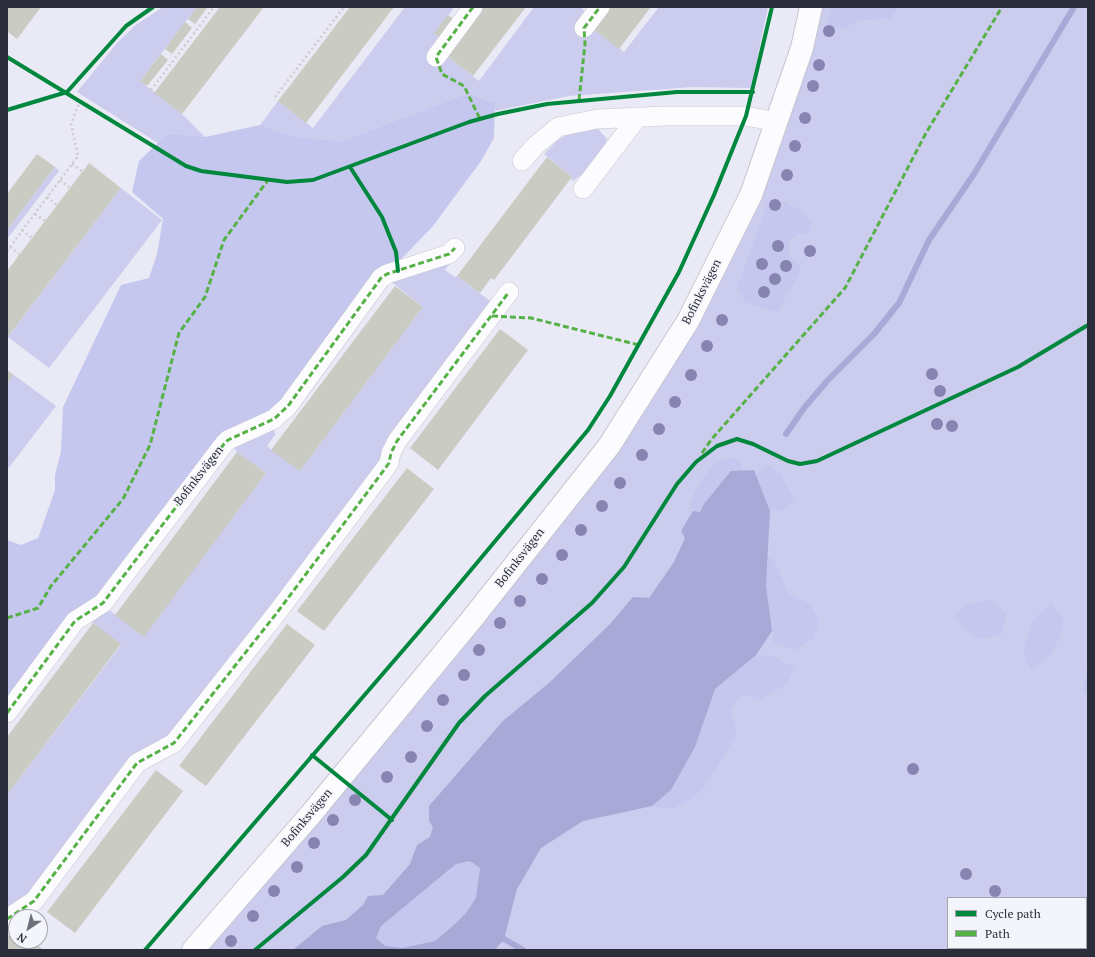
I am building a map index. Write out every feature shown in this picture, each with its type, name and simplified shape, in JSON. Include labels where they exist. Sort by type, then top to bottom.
[{"type":"street","points":[[436,57],[474,7]]},
{"type":"street","points":[[584,28],[600,7]]},
{"type":"street","name":"Bofinksvägen","points":[[193,950],[316,808],[472,619],[608,446],[688,321],[751,195],[802,48],[811,7]]},
{"type":"street","points":[[522,161],[535,146],[558,127],[597,119],[746,116],[776,122]]},
{"type":"street","points":[[584,189],[638,118]]},
{"type":"street","name":"Bofinksvägen","points":[[7,713],[75,620],[103,602],[224,444],[228,440],[274,419],[288,406],[381,278],[387,274],[449,254],[455,248]]},
{"type":"street","points":[[7,919],[34,901],[136,763],[174,743],[276,614],[387,467],[397,441],[509,292]]},
{"type":"path","points":[[151,90],[214,7]]},
{"type":"path","points":[[275,97],[343,7]]},
{"type":"path","points":[[73,96],[86,104]]},
{"type":"path","points":[[7,251],[78,156],[71,124],[80,101]]},
{"type":"path","points":[[72,164],[82,172]]},
{"type":"path","points":[[60,180],[70,188]]},
{"type":"path","points":[[47,197],[57,205]]},
{"type":"path","points":[[35,214],[45,221]]},
{"type":"path","points":[[22,230],[32,238]]},
{"type":"path","points":[[10,247],[19,254]]},
{"type":"shaded area","points":[[163,7],[197,7],[140,81],[182,114],[205,137],[168,133],[158,143],[77,92],[118,42],[136,25]]},
{"type":"shaded area","points":[[405,7],[454,7],[435,34],[441,39],[444,54],[479,81],[534,7],[583,7],[582,9],[589,14],[592,28],[624,52],[659,7],[768,7],[751,88],[693,87],[569,96],[495,111],[495,103],[468,93],[342,141],[297,137],[260,125],[278,101],[313,128]]},
{"type":"shaded area","points":[[811,7],[831,7],[826,25],[842,28],[859,21],[891,19],[900,7],[1088,7],[1088,664],[1082,689],[1088,698],[1088,930],[1087,897],[947,897],[947,949],[1022,950],[193,950],[609,446],[751,195]],"holes":[[[786,203],[798,234],[790,239],[789,254]]]},
{"type":"shaded area","points":[[831,7],[900,7],[891,19],[859,21],[842,29],[826,25]]},
{"type":"shaded area","points":[[468,93],[495,103],[494,138],[481,161],[433,226],[387,274],[288,406],[228,440],[7,713],[7,540],[21,545],[38,538],[55,490],[55,475],[61,451],[63,407],[121,285],[149,278],[157,254],[163,219],[132,192],[139,161],[168,133],[205,137],[260,125],[297,137],[342,141]]},
{"type":"shaded area","points":[[589,127],[598,129],[607,139],[602,151],[585,172],[573,181],[571,179],[572,177],[544,154],[558,140],[574,131]]},
{"type":"shaded area","points":[[55,167],[59,171],[7,239],[7,230]]},
{"type":"shaded area","points":[[121,188],[162,220],[49,368],[8,337]]},
{"type":"shaded area","points":[[769,200],[786,203],[804,212],[812,223],[809,233],[798,234],[790,240],[789,254],[801,269],[777,312],[745,302],[737,288]]},
{"type":"shaded area","points":[[454,258],[445,270],[455,277],[457,276],[490,301],[490,306],[382,463],[179,729],[32,892],[7,908],[7,795],[121,645],[87,618],[105,607],[144,636],[266,473],[237,452],[233,446],[273,425],[275,435],[267,446],[300,471],[423,307],[389,280]]},
{"type":"shaded area","points":[[14,375],[56,406],[7,470],[7,384]]},
{"type":"shaded area","points":[[729,458],[741,460],[742,471],[731,471],[704,504],[700,512],[693,511],[689,504],[700,482],[715,463]]},
{"type":"shaded area","points":[[766,465],[779,472],[794,499],[783,511],[770,511],[756,474]]},
{"type":"shaded area","points":[[754,470],[770,511],[766,586],[772,631],[756,655],[715,689],[695,747],[671,790],[652,806],[583,821],[541,848],[517,889],[504,939],[495,950],[293,950],[322,926],[346,920],[363,905],[368,896],[383,895],[410,864],[417,845],[430,837],[433,827],[429,821],[429,806],[503,721],[550,682],[611,623],[633,597],[649,598],[674,562],[685,538],[681,531],[693,511],[700,512],[704,504],[731,471]],"holes":[[[470,861],[480,868],[476,898],[466,913],[435,941],[402,948],[385,946],[376,938],[381,926],[456,864]]]},
{"type":"shaded area","points":[[768,557],[774,561],[789,594],[810,604],[820,622],[813,639],[794,650],[774,643],[766,586]]},
{"type":"shaded area","points":[[992,600],[1006,614],[1002,634],[980,639],[966,631],[954,617],[968,604]]},
{"type":"shaded area","points":[[1051,603],[1063,618],[1061,635],[1050,657],[1031,670],[1023,652],[1033,620]]},
{"type":"shaded area","points":[[756,655],[774,656],[794,668],[786,685],[759,700],[742,694],[731,710],[737,734],[706,785],[692,799],[672,809],[652,806],[671,790],[695,747],[715,689]]},
{"type":"shaded area","points":[[1088,664],[1088,698],[1082,689]]},
{"type":"shaded area","points":[[470,861],[480,868],[476,898],[466,913],[435,941],[402,948],[385,946],[376,938],[381,926],[456,864]]},
{"type":"building","points":[[7,7],[41,7],[17,39],[7,31]]},
{"type":"building","points":[[197,7],[208,7],[195,24],[188,19]]},
{"type":"building","points":[[220,7],[264,7],[182,114],[154,93]]},
{"type":"building","points":[[350,7],[394,7],[306,123],[278,101]]},
{"type":"building","points":[[480,7],[526,7],[473,76],[444,54]]},
{"type":"building","points":[[608,7],[651,7],[619,49],[592,28]]},
{"type":"building","points":[[448,15],[455,20],[441,39],[434,33]]},
{"type":"building","points":[[185,22],[192,28],[172,54],[165,49]]},
{"type":"building","points":[[161,54],[168,60],[147,86],[140,81]]},
{"type":"building","points":[[37,154],[55,167],[7,230],[7,194]]},
{"type":"building","points":[[547,157],[572,177],[494,280],[491,278],[480,293],[457,276]]},
{"type":"building","points":[[89,163],[121,188],[7,338],[7,271]]},
{"type":"building","points":[[395,286],[423,307],[300,471],[271,450]]},
{"type":"building","points":[[500,329],[528,350],[438,470],[410,448]]},
{"type":"building","points":[[7,370],[14,375],[7,384]]},
{"type":"building","points":[[237,452],[266,473],[144,637],[115,615]]},
{"type":"building","points":[[407,468],[434,489],[324,631],[297,611]]},
{"type":"building","points":[[93,623],[121,644],[7,795],[7,737]]},
{"type":"building","points":[[287,624],[315,645],[206,786],[179,766]]},
{"type":"building","points":[[156,770],[183,791],[75,933],[48,913],[48,911]]},
{"type":"building","points":[[8,937],[8,949],[42,949],[7,950]]},
{"type":"waterway","points":[[786,434],[804,408],[828,380],[874,334],[899,303],[929,240],[974,174],[1074,7]]},
{"type":"waterway","points":[[504,939],[523,950]]},
{"type":"marked path","points":[[473,7],[436,57],[442,74],[464,86],[480,119]]},
{"type":"marked path","points":[[579,100],[585,44],[584,28],[600,7]]},
{"type":"marked path","points":[[702,453],[711,440],[845,288],[926,133],[1002,7]]},
{"type":"marked path","points":[[7,618],[38,608],[51,586],[123,499],[150,445],[179,333],[205,297],[224,240],[268,180]]},
{"type":"marked path","points":[[7,713],[75,621],[103,603],[224,444],[228,440],[274,419],[288,406],[381,278],[387,274],[449,254],[455,248]]},
{"type":"marked path","points":[[7,919],[34,901],[137,763],[174,743],[276,614],[384,470],[389,463],[391,453],[397,441],[509,292]]},
{"type":"marked path","points":[[492,316],[531,318],[639,345]]},
{"type":"cycle path","points":[[7,110],[67,92],[126,26],[153,7]]},
{"type":"cycle path","points":[[145,950],[430,619],[588,430],[610,396],[679,272],[714,195],[746,116],[772,7]]},
{"type":"cycle path","points":[[7,57],[186,166],[201,171],[287,182],[313,180],[469,122],[498,114],[547,104],[677,92],[753,92]]},
{"type":"cycle path","points":[[350,167],[382,217],[396,252],[398,271]]},
{"type":"cycle path","points":[[255,950],[343,877],[366,855],[459,723],[485,696],[592,603],[624,567],[677,484],[696,462],[717,446],[737,439],[753,444],[788,461],[800,464],[817,461],[1018,367],[1088,325]]},
{"type":"cycle path","points":[[312,755],[392,820]]}]
